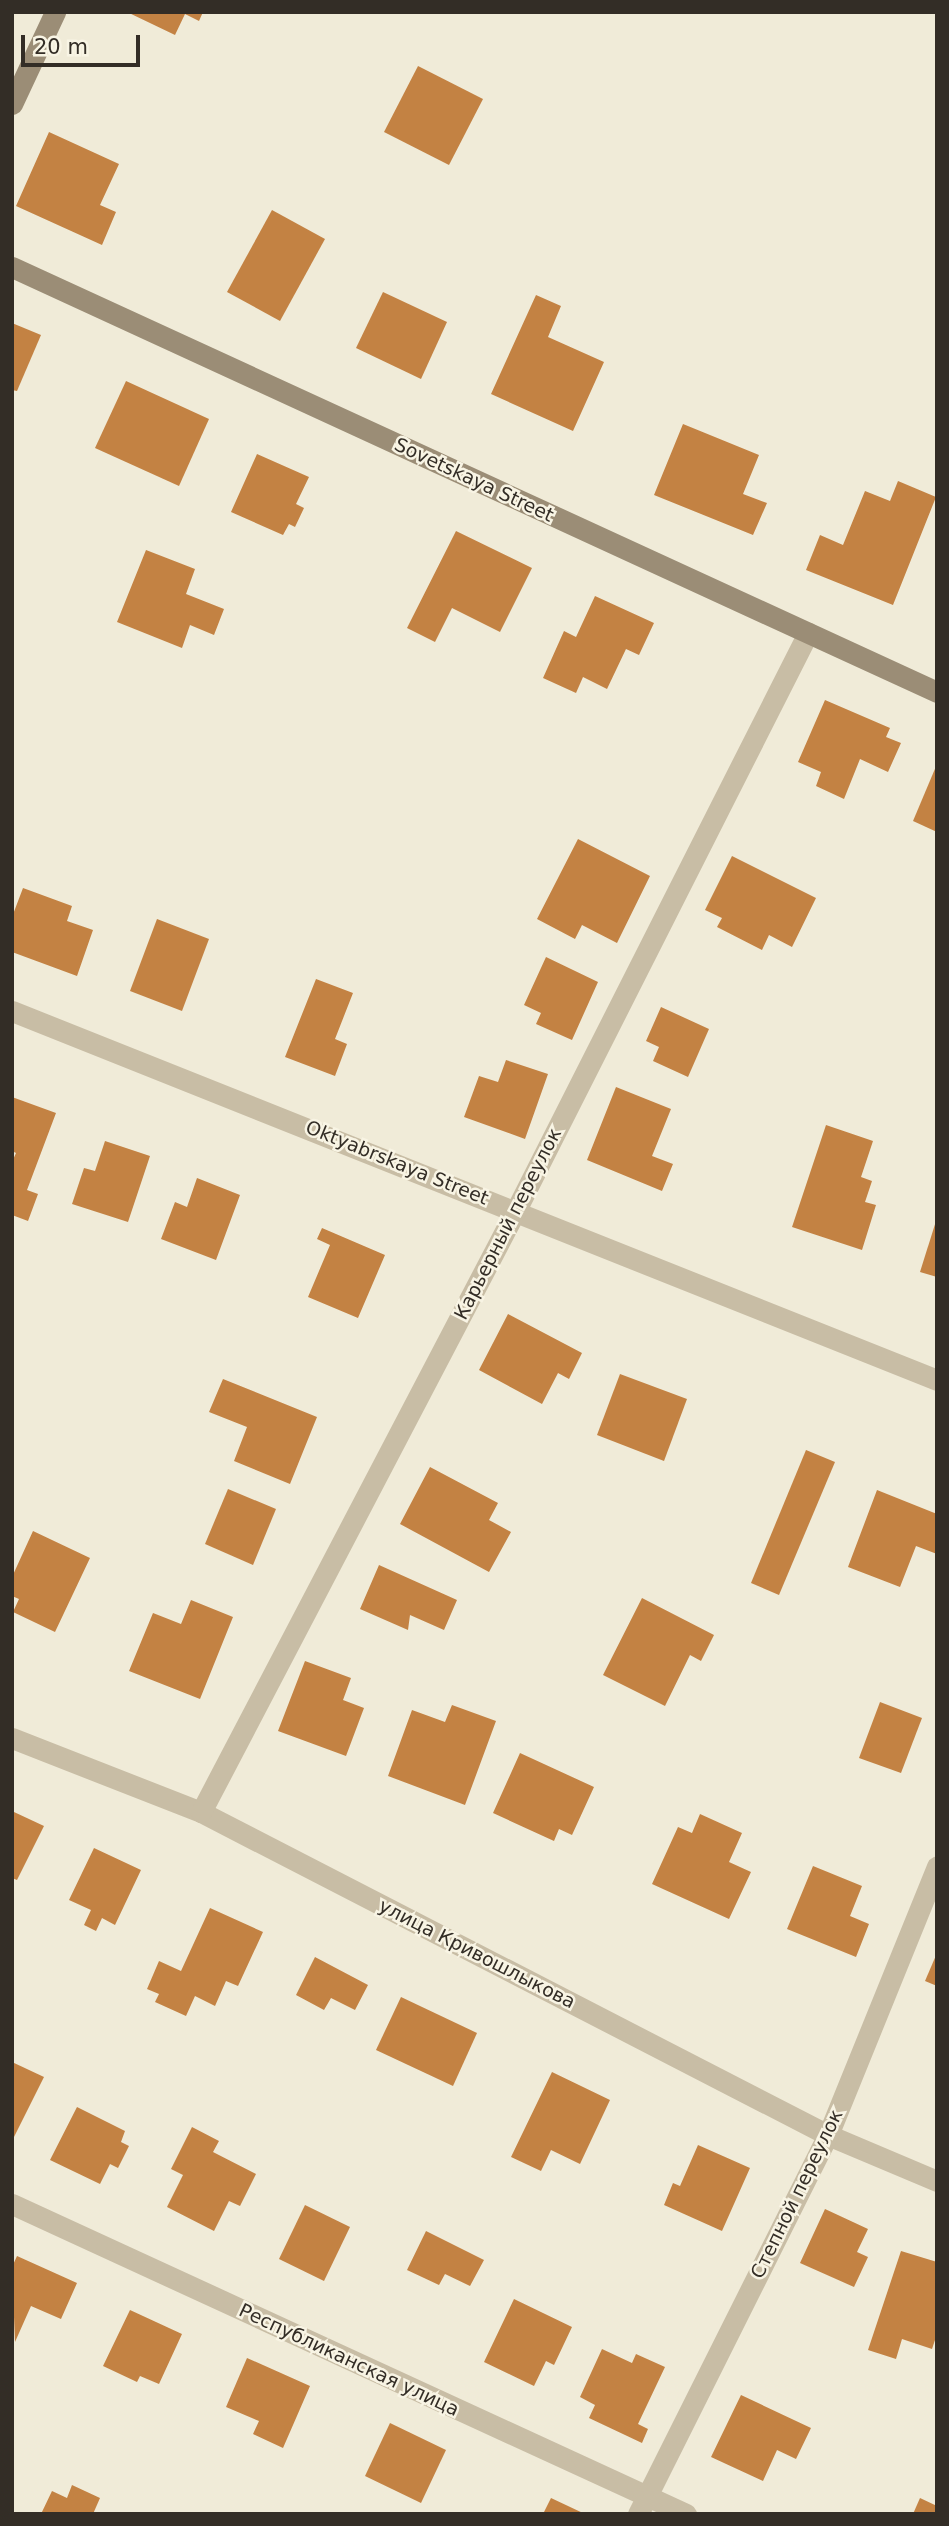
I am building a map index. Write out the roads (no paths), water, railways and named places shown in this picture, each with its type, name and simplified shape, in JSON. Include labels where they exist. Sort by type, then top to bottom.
[{"type":"main road","points":[[12,104],[55,12]]},
{"type":"main road","name":"Sovetskaya Street","points":[[12,267],[937,692]]},
{"type":"street","name":"Карьерный переулок","points":[[201,1812],[516,1210],[808,633]]},
{"type":"street","name":"Oktyabrskaya Street","points":[[12,1012],[516,1210],[937,1380]]},
{"type":"street","name":"улица Кривошлыкова","points":[[12,1738],[201,1812],[828,2135],[937,2181]]},
{"type":"street","name":"Степной переулок","points":[[642,2505],[828,2135],[937,1866]]},
{"type":"street","name":"Республиканская улица","points":[[12,2204],[642,2505],[686,2514]]}]
